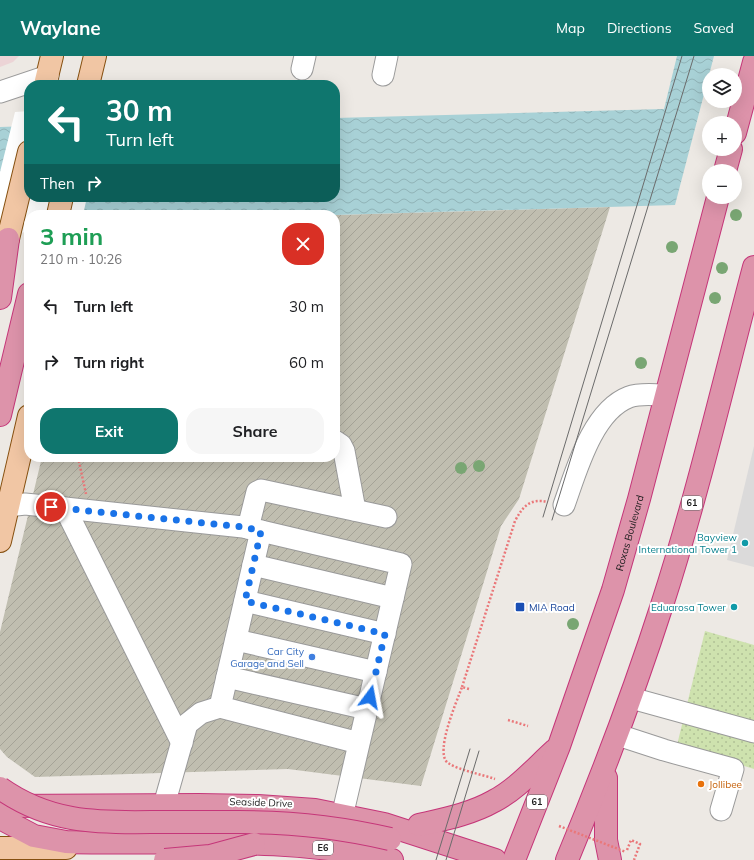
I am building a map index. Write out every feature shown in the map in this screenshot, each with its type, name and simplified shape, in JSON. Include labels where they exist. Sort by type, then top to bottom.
[{"type":"highway","points":[[740,116],[754,62]]},
{"type":"highway","name":"Roxas Boulevard","points":[[511,860],[559,746],[613,590],[639,499],[716,204]]},
{"type":"highway","points":[[1,293],[6,243]]},
{"type":"highway","name":"61","points":[[567,860],[606,767],[662,605],[688,516],[752,280]]},
{"type":"highway","points":[[0,415],[24,312]]},
{"type":"highway","points":[[419,825],[464,815],[495,801],[515,786],[559,746]]},
{"type":"highway","points":[[606,767],[606,840],[621,854]]},
{"type":"highway","points":[[0,788],[27,805],[72,819],[111,822],[239,822],[306,824],[364,833],[390,839],[457,860]]},
{"type":"highway","points":[[0,806],[199,805],[258,806],[315,810],[384,824],[511,860]]},
{"type":"highway","points":[[0,818],[34,836],[66,842],[254,844]]},
{"type":"highway","points":[[165,860],[210,856],[254,844]]},
{"type":"highway","name":"E6","points":[[254,844],[317,848],[392,860]]},
{"type":"main road","points":[[89,80],[95,56]]},
{"type":"main road","points":[[6,243],[24,172]]},
{"type":"main road","points":[[0,541],[24,437]]},
{"type":"main road","name":"Seaside Drive","points":[[0,797],[166,798],[304,803],[344,808],[419,825],[511,860]]},
{"type":"main road","points":[[0,848],[189,848],[300,850],[353,860]]},
{"type":"street","points":[[29,80],[48,72]]},
{"type":"street","points":[[0,92],[24,82]]},
{"type":"street","points":[[564,505],[584,447],[609,410],[618,403],[637,395],[665,395]]},
{"type":"street","points":[[340,444],[344,451],[355,510]]},
{"type":"street","points":[[220,707],[253,565],[257,492],[261,490],[386,517]]},
{"type":"street","points":[[8,506],[25,504],[254,530],[401,564],[344,808]]},
{"type":"street","points":[[65,508],[182,743]]},
{"type":"street","points":[[253,565],[393,598]]},
{"type":"street","points":[[245,601],[385,634]]},
{"type":"street","points":[[236,640],[376,672]]},
{"type":"street","points":[[227,677],[367,709]]},
{"type":"street","points":[[631,698],[754,732]]},
{"type":"street","points":[[166,798],[190,721],[201,713],[220,707],[359,743]]},
{"type":"street","points":[[618,734],[664,750],[734,769],[721,810]]},
{"type":"path","points":[[79,462],[90,511]]},
{"type":"path","points":[[502,781],[454,766],[446,760],[443,752],[444,741],[515,521],[526,504],[536,500],[564,505]]},
{"type":"path","points":[[462,687],[469,689]]},
{"type":"path","points":[[508,720],[528,726]]},
{"type":"path","points":[[559,826],[621,854],[631,840],[640,844],[634,860]]},
{"type":"shaded area","points":[[0,56],[19,56],[13,62],[0,67]]},
{"type":"shaded area","points":[[610,207],[519,499],[501,526],[421,786],[288,769],[35,777],[7,757],[0,749],[0,632],[41,462],[340,462],[340,215]]},
{"type":"shaded area","points":[[754,446],[754,567],[727,560]]},
{"type":"green space","points":[[705,631],[754,645],[754,769],[677,745]]},
{"type":"water","points":[[677,56],[714,56],[711,68],[702,68],[702,102],[675,205],[340,215],[340,210],[24,210],[24,216],[0,223],[0,127],[24,126],[24,202],[340,202],[340,118],[664,109]]},
{"type":"pier","points":[[24,111],[24,202],[86,202],[84,210],[24,210],[24,232],[0,234],[0,172],[15,112]]},
{"type":"tram line","points":[[543,517],[682,56]]},
{"type":"tram line","points":[[552,520],[694,56]]},
{"type":"tram line","points":[[436,860],[470,749]]},
{"type":"tram line","points":[[446,860],[479,751]]},
{"type":"place","name":"Bayview International Tower 1","points":[[745,543]]},
{"type":"place","name":"MIA Road","points":[[520,607]]},
{"type":"place","name":"Eduarosa Tower","points":[[734,607]]},
{"type":"place","name":"Car City Garage and Sell","points":[[312,657]]},
{"type":"place","name":"Jollibee","points":[[701,784]]},
{"type":"route","points":[[51,507],[243,527],[261,531],[245,601],[385,634],[370,697]]}]
